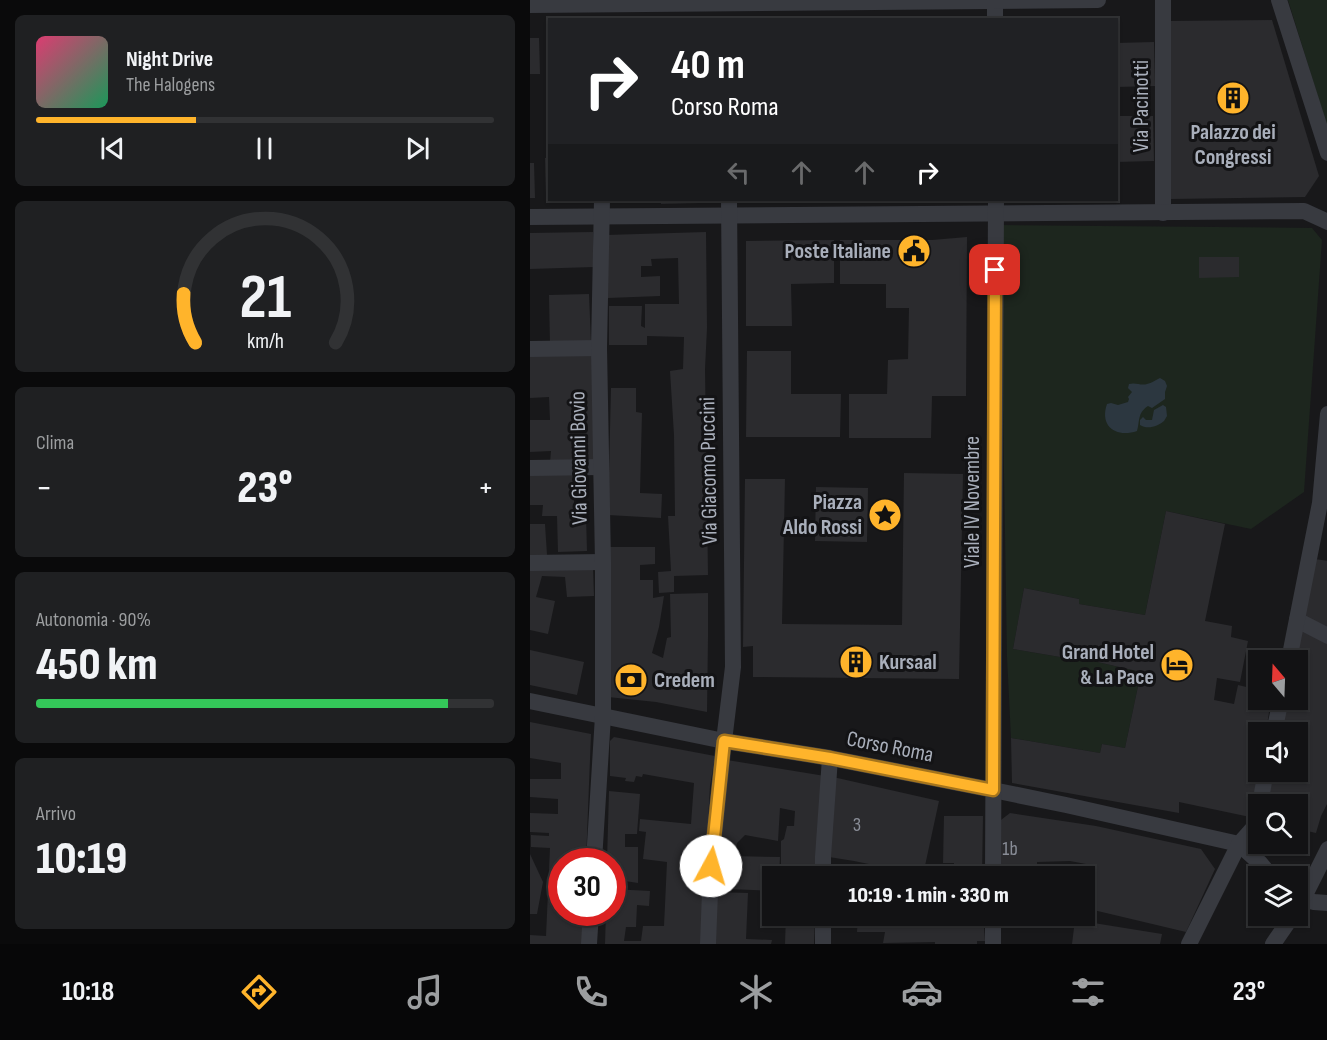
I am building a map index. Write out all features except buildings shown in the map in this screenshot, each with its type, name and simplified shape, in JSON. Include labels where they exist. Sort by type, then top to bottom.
[{"type":"street","points":[[530,5],[601,8],[730,8],[1098,0]]},
{"type":"street","name":"Via Pacinotti","points":[[1163,0],[1163,213]]},
{"type":"street","points":[[995,1],[995,18]]},
{"type":"street","points":[[1284,3],[1328,153]]},
{"type":"street","points":[[530,217],[602,208],[996,207],[1163,213],[1304,211],[1328,222]]},
{"type":"street","name":"Viale IV Novembre","points":[[993,866],[996,207]]},
{"type":"street","name":"Via Giovanni Bovio","points":[[595,848],[603,716],[599,348],[602,208]]},
{"type":"street","name":"Via Giacomo Puccini","points":[[708,944],[711,866],[733,667],[729,208]]},
{"type":"street","points":[[530,349],[599,348]]},
{"type":"street","points":[[1291,650],[1324,505],[1328,414]]},
{"type":"street","points":[[530,468],[601,467]]},
{"type":"street","points":[[530,563],[603,562]]},
{"type":"street","points":[[1297,620],[1328,636]]},
{"type":"street","name":"Corso Roma","points":[[530,701],[724,741],[830,758],[993,790],[1240,844]]},
{"type":"street","points":[[823,866],[830,758]]},
{"type":"street","points":[[1189,944],[1240,844],[1248,834]]},
{"type":"street","points":[[1240,844],[1263,866]]},
{"type":"street","points":[[1308,886],[1328,849]]},
{"type":"street","points":[[1308,902],[1328,903]]},
{"type":"street","points":[[589,944],[590,926]]},
{"type":"street","points":[[823,926],[823,944]]},
{"type":"street","points":[[993,926],[993,944]]},
{"type":"street","points":[[1273,944],[1285,926]]},
{"type":"shaded area","points":[[1288,0],[1327,0],[1327,126]]},
{"type":"shaded area","points":[[1000,225],[1312,228],[1322,240],[1304,492],[1251,529],[1166,511],[1145,615],[1079,604],[1079,599],[1024,588],[1013,649],[1066,658],[1067,655],[1141,672],[1125,748],[1102,744],[1100,753],[1011,738],[1007,657]]},
{"type":"shaded area","points":[[1160,378],[1167,386],[1165,399],[1152,408],[1148,406],[1144,409],[1140,415],[1137,431],[1123,433],[1112,429],[1106,419],[1107,404],[1118,405],[1128,402],[1128,397],[1132,392],[1128,388],[1129,384],[1145,384]]},
{"type":"shaded area","points":[[1163,405],[1166,407],[1167,416],[1164,421],[1153,427],[1140,425],[1143,417],[1146,420],[1152,420],[1154,410]]},
{"type":"place","name":"Palazzo dei Congressi","points":[[1233,98]]},
{"type":"place","name":"Poste Italiane","points":[[914,251]]},
{"type":"place","name":"Piazza Aldo Rossi","points":[[885,515]]},
{"type":"place","name":"Kursaal","points":[[856,662]]},
{"type":"place","name":"Grand Hotel & La Pace","points":[[1177,665]]},
{"type":"place","name":"Credem","points":[[631,680]]},
{"type":"route","points":[[711,866],[724,741],[830,758],[993,790],[995,270]]}]
